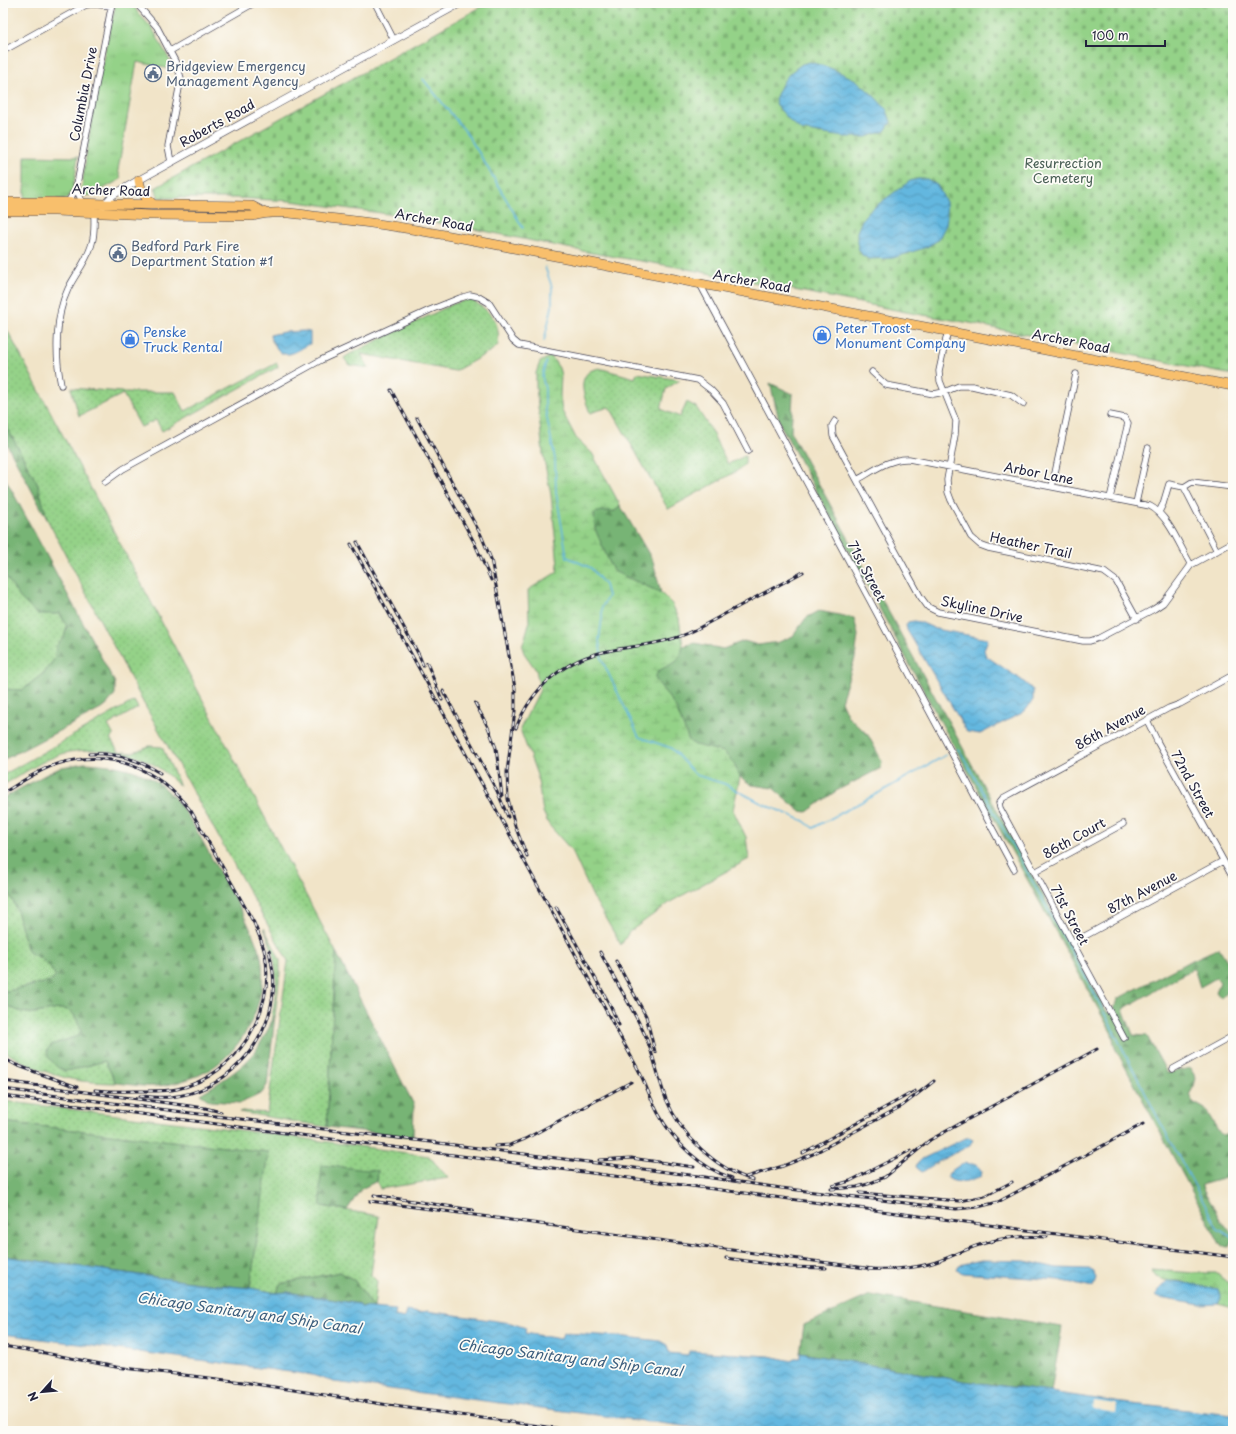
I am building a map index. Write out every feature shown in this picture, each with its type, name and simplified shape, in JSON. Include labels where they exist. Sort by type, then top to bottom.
[{"type":"main road","points":[[139,180],[145,198],[153,204]]},
{"type":"main road","name":"Archer Road","points":[[3,202],[252,206],[265,213]]},
{"type":"main road","name":"Archer Road","points":[[3,211],[253,216],[265,213],[285,213],[356,220],[412,228],[1233,386]]},
{"type":"street","points":[[136,3],[153,22],[170,51],[177,65],[181,78],[168,146],[171,162]]},
{"type":"street","points":[[170,51],[247,5],[254,3]]},
{"type":"street","points":[[375,3],[394,40]]},
{"type":"street","name":"Roberts Road","points":[[94,213],[113,195],[139,180],[461,3]]},
{"type":"street","points":[[3,51],[86,5],[111,5]]},
{"type":"street","name":"Columbia Drive","points":[[68,202],[76,189],[111,5]]},
{"type":"street","points":[[76,189],[82,203]]},
{"type":"street","points":[[61,385],[57,354],[57,338],[60,319],[67,290],[92,245],[94,236],[94,213]]},
{"type":"street","name":"71st Street","points":[[700,284],[1014,869]]},
{"type":"street","points":[[105,482],[123,468],[320,360],[430,310],[470,294],[489,303],[513,340],[519,345],[698,380],[711,390],[723,404],[748,451]]},
{"type":"street","name":"Heather Trail","points":[[948,330],[940,371],[940,381],[956,421],[955,435],[946,483],[949,496],[966,529],[974,540],[988,548],[1104,572],[1116,581],[1137,619]]},
{"type":"street","points":[[872,372],[886,385],[934,394],[959,386],[972,386],[1012,395],[1023,404]]},
{"type":"street","points":[[1052,487],[1076,374]]},
{"type":"street","points":[[1110,415],[1125,418],[1128,423],[1110,498]]},
{"type":"street","name":"Skyline Drive","points":[[835,421],[832,426],[833,436],[920,596],[928,606],[935,611],[1090,641],[1137,619],[1163,603],[1191,565]]},
{"type":"street","points":[[1136,503],[1148,448]]},
{"type":"street","name":"Arbor Lane","points":[[857,480],[888,463],[900,459],[909,459],[1136,503],[1150,506],[1159,512]]},
{"type":"street","points":[[1233,487],[1192,482],[1184,486],[1169,484],[1159,512],[1166,520],[1191,565],[1233,542]]},
{"type":"street","points":[[1184,486],[1217,550]]},
{"type":"street","name":"86th Avenue","points":[[999,803],[1003,798],[1233,675]]},
{"type":"street","name":"72nd Street","points":[[1147,720],[1158,743],[1233,878]]},
{"type":"street","name":"71st Street","points":[[999,803],[1000,808],[1124,1038]]},
{"type":"street","name":"86th Court","points":[[1035,872],[1123,824]]},
{"type":"street","name":"87th Avenue","points":[[1072,942],[1223,861]]},
{"type":"street","points":[[1173,1069],[1233,1036]]},
{"type":"green space","points":[[116,3],[132,3],[138,13],[152,28],[175,70],[137,62],[118,170],[121,179],[92,195],[84,196],[81,194],[91,122]]},
{"type":"green space","name":"Resurrection Cemetery","points":[[488,3],[1233,3],[1233,375],[677,267],[592,253],[479,230],[381,213],[291,201],[235,198],[159,198],[155,188]]},
{"type":"green space","points":[[25,156],[78,157],[76,174],[69,196],[66,199],[25,199]]},
{"type":"green space","points":[[470,299],[488,312],[493,318],[498,329],[498,345],[491,351],[455,371],[361,354],[369,368],[349,365],[344,358],[453,304]]},
{"type":"green space","points":[[3,322],[336,952],[327,1127],[239,1112],[267,1113],[288,961],[143,702],[47,519],[38,485],[3,420]]},
{"type":"green space","points":[[551,356],[559,368],[561,375],[560,397],[562,411],[576,438],[592,453],[620,505],[615,511],[601,511],[594,513],[595,529],[613,571],[661,593],[672,604],[679,618],[683,646],[681,654],[677,661],[658,671],[655,678],[676,708],[689,741],[695,745],[724,752],[734,764],[740,777],[733,810],[746,837],[749,859],[672,901],[629,932],[621,945],[593,897],[572,851],[549,825],[543,812],[537,775],[520,729],[540,690],[536,670],[524,653],[522,647],[529,624],[528,590],[557,572],[558,565],[551,495],[543,454],[536,387],[536,373],[540,362]]},
{"type":"green space","points":[[277,363],[278,367],[162,431],[156,420],[141,427],[123,394],[79,416],[71,388],[122,392],[175,392],[185,411]]},
{"type":"green space","points":[[599,368],[635,378],[637,373],[680,380],[666,389],[661,409],[680,417],[687,402],[696,407],[709,427],[728,464],[745,456],[745,464],[737,471],[668,509],[609,407],[590,413],[583,391],[584,380],[590,371]]},
{"type":"green space","points":[[770,383],[793,394],[791,433],[1107,1012],[1113,1013],[1117,999],[1188,962],[1219,948],[1233,970],[1232,987],[1221,998],[1216,992],[1220,982],[1216,978],[1200,987],[1194,968],[1123,1009],[1133,1035],[1147,1036],[1167,1073],[1190,1068],[1196,1078],[1189,1095],[1193,1102],[1205,1109],[1221,1135],[1230,1133],[1233,1128],[1233,1177],[1201,1185],[1222,1223],[1233,1232],[1233,1238],[1229,1247],[1221,1246],[1115,1048],[1112,1034],[932,706],[780,424]]},
{"type":"green space","points":[[3,420],[38,485],[47,519],[3,437]]},
{"type":"green space","points":[[3,474],[115,683],[115,694],[105,707],[3,760],[3,689],[22,690],[45,672],[55,658],[56,646],[64,638],[67,626],[60,614],[37,614],[20,598],[3,572]]},
{"type":"green space","points":[[620,505],[653,561],[661,593],[613,571],[595,529],[594,513],[601,511],[615,511]]},
{"type":"green space","points":[[3,572],[60,614],[67,626],[64,638],[56,647],[55,658],[45,672],[22,690],[3,689]]},
{"type":"green space","points":[[819,611],[854,618],[858,635],[855,658],[841,701],[847,715],[868,735],[882,761],[881,768],[836,791],[807,812],[800,811],[773,788],[752,785],[740,777],[734,764],[724,752],[695,745],[689,741],[676,708],[655,678],[658,671],[677,659],[683,646],[695,643],[723,649],[744,641],[758,645],[779,642],[793,636],[806,618]]},
{"type":"green space","points":[[134,701],[138,708],[108,725],[114,736],[110,738],[118,751],[131,753],[149,746],[162,747],[180,786],[166,773],[149,762],[127,754],[102,750],[64,753],[47,760],[3,785],[3,775]]},
{"type":"green space","points":[[84,763],[104,764],[134,771],[152,779],[170,793],[185,812],[233,895],[260,953],[262,976],[260,995],[246,1032],[234,1049],[220,1062],[203,1073],[182,1081],[159,1086],[141,1086],[116,1083],[105,1061],[64,1071],[57,1067],[48,1057],[47,1050],[51,1045],[78,1036],[81,1030],[74,1015],[67,1009],[27,1013],[18,1011],[3,1004],[3,992],[52,981],[56,976],[45,962],[39,957],[31,954],[27,948],[17,910],[3,880],[3,798],[62,767]]},
{"type":"green space","points":[[3,880],[17,910],[27,948],[31,954],[45,962],[51,969],[56,976],[52,981],[3,992]]},
{"type":"green space","points":[[264,928],[280,960],[275,1016],[270,1026],[275,1000],[276,977],[273,954]]},
{"type":"green space","points":[[336,952],[414,1105],[413,1137],[327,1127]]},
{"type":"green space","points":[[3,1004],[18,1011],[27,1013],[62,1009],[67,1009],[70,1011],[75,1017],[81,1030],[78,1036],[51,1045],[64,1071],[105,1061],[116,1083],[82,1081],[51,1074],[20,1060],[3,1050]]},
{"type":"green space","points":[[275,1016],[267,1085],[262,1093],[240,1103],[210,1101],[200,1094],[230,1075],[255,1052]]},
{"type":"green space","points":[[3,1101],[271,1134],[429,1156],[448,1178],[380,1189],[377,1181],[378,1171],[321,1206],[379,1216],[371,1275],[377,1281],[374,1308],[354,1280],[340,1272],[280,1284],[277,1293],[250,1288],[268,1152],[3,1122]]},
{"type":"green space","points":[[3,1122],[269,1152],[250,1288],[198,1283],[3,1256]]},
{"type":"green space","points":[[322,1165],[378,1171],[377,1181],[361,1189],[347,1210],[321,1206],[320,1186]]},
{"type":"green space","points":[[1151,1270],[1216,1273],[1228,1283],[1233,1281],[1233,1308],[1218,1304],[1221,1298],[1218,1289],[1188,1284],[1180,1281],[1167,1281],[1156,1277]]},
{"type":"green space","points":[[340,1272],[354,1280],[374,1308],[361,1307],[359,1304],[287,1292],[277,1293],[280,1284]]},
{"type":"green space","points":[[870,1295],[1062,1327],[1051,1392],[963,1381],[800,1353],[804,1325]]},
{"type":"water","points":[[810,62],[830,68],[856,80],[873,95],[887,110],[891,122],[885,131],[866,137],[843,137],[801,130],[791,122],[777,106],[775,99],[783,82],[790,73],[802,64]]},
{"type":"water","points":[[927,179],[937,185],[946,202],[946,225],[938,240],[927,247],[893,258],[869,259],[863,256],[857,243],[857,232],[863,218],[869,211],[910,181]]},
{"type":"water","points":[[284,332],[310,332],[310,344],[296,352],[287,354],[283,354],[276,347],[270,336]]},
{"type":"water","points":[[914,621],[936,629],[988,639],[984,650],[986,656],[1023,681],[1033,690],[1033,700],[1026,710],[980,734],[967,732],[907,630],[906,625],[908,622]]},
{"type":"water","points":[[970,1137],[973,1140],[969,1146],[941,1160],[922,1172],[916,1167],[922,1159]]},
{"type":"water","points":[[966,1162],[978,1167],[982,1172],[981,1176],[968,1181],[960,1182],[947,1178],[952,1170]]},
{"type":"water","name":"Chicago Sanitary and Ship Canal","points":[[3,1256],[198,1283],[250,1288],[277,1293],[287,1292],[359,1304],[361,1307],[396,1310],[395,1316],[404,1318],[406,1311],[420,1313],[427,1311],[511,1323],[526,1328],[525,1333],[561,1339],[563,1333],[618,1336],[660,1341],[667,1345],[669,1353],[688,1355],[689,1351],[769,1356],[792,1361],[794,1358],[800,1358],[800,1353],[964,1381],[1123,1403],[1233,1415],[1233,1431],[723,1431],[334,1382],[312,1375],[3,1334]]},
{"type":"water","points":[[981,1260],[1025,1261],[1057,1268],[1089,1269],[1094,1272],[1096,1278],[1093,1287],[1058,1280],[962,1273],[957,1269],[959,1265]]},
{"type":"water","points":[[1167,1281],[1218,1289],[1221,1298],[1218,1304],[1202,1305],[1159,1298],[1156,1296],[1160,1288]]},
{"type":"pier","points":[[1093,1401],[1117,1404],[1116,1413],[1092,1409]]},
{"type":"waterway","points":[[423,79],[465,131],[523,228]]},
{"type":"waterway","points":[[544,341],[552,307],[552,287],[545,267]]},
{"type":"waterway","points":[[546,362],[542,376],[545,389],[545,408],[555,459],[556,492],[567,557],[591,568],[605,585],[608,596],[602,607],[599,640],[602,660],[639,737],[671,748],[696,775],[725,784],[761,803],[804,821],[813,828],[946,755]]},
{"type":"waterway","points":[[957,749],[960,751],[1090,985],[1157,1116],[1218,1229],[1233,1238]]},
{"type":"railway","points":[[391,390],[474,542],[491,580]]},
{"type":"railway","points":[[417,418],[481,535],[491,559],[515,688],[515,711],[507,772],[508,799],[515,826],[527,856]]},
{"type":"railway","points":[[357,542],[419,655],[423,665]]},
{"type":"railway","points":[[351,544],[639,1071],[664,1124],[680,1144],[699,1161],[720,1174],[732,1178]]},
{"type":"railway","points":[[516,728],[531,700],[552,677],[564,668],[592,655],[652,644],[685,635],[803,572]]},
{"type":"railway","points":[[427,663],[442,700]]},
{"type":"railway","points":[[443,691],[497,791],[508,817]]},
{"type":"railway","points":[[475,703],[488,727],[496,748],[502,796]]},
{"type":"railway","points":[[89,754],[117,755],[135,760],[160,773]]},
{"type":"railway","points":[[3,793],[43,770],[57,764],[77,760],[96,759],[114,761],[132,765],[148,773],[178,796],[191,811],[254,923],[263,946],[267,976],[264,998],[258,1019],[247,1039],[234,1056],[217,1071],[198,1082],[174,1090],[95,1090]]},
{"type":"railway","points":[[556,907],[610,1005],[619,1025]]},
{"type":"railway","points":[[140,1096],[170,1097],[190,1093],[208,1086],[225,1076],[240,1063],[252,1048],[262,1031],[269,1012],[274,982],[269,951]]},
{"type":"railway","points":[[600,952],[645,1035],[666,1099],[672,1112],[690,1138],[701,1149],[725,1168],[753,1180]]},
{"type":"railway","points":[[616,961],[646,1016],[655,1052]]},
{"type":"railway","points":[[831,1189],[857,1187],[885,1177],[930,1140],[1097,1049]]},
{"type":"railway","points":[[3,1058],[16,1065],[77,1087]]},
{"type":"railway","points":[[3,1081],[205,1108],[221,1112]]},
{"type":"railway","points":[[746,1177],[783,1166],[813,1154],[902,1106],[934,1081]]},
{"type":"railway","points":[[495,1146],[510,1145],[525,1139],[631,1082]]},
{"type":"railway","points":[[3,1089],[956,1209],[978,1207],[998,1202],[1143,1124]]},
{"type":"railway","points":[[803,1153],[915,1091]]},
{"type":"railway","points":[[3,1096],[1233,1257]]},
{"type":"railway","points":[[833,1186],[850,1181],[911,1150]]},
{"type":"railway","points":[[599,1160],[631,1158],[694,1167]]},
{"type":"railway","points":[[860,1193],[960,1201],[985,1196],[1012,1182]]},
{"type":"railway","points":[[374,1195],[473,1210]]},
{"type":"railway","points":[[370,1201],[873,1269]]},
{"type":"railway","points":[[868,1269],[898,1269],[914,1267],[929,1264],[981,1244],[996,1240],[1025,1237],[1047,1237]]},
{"type":"railway","points":[[726,1258],[790,1267],[826,1268]]},
{"type":"railway","points":[[3,1346],[116,1367],[243,1382],[401,1407],[577,1431]]},
{"type":"place","name":"Bridgeview Emergency Management Agency","points":[[153,73]]},
{"type":"place","name":"Bedford Park Fire Department Station #1","points":[[118,253]]},
{"type":"place","name":"Peter Troost Monument Company","points":[[822,335]]},
{"type":"place","name":"Penske Truck Rental","points":[[130,339]]}]
